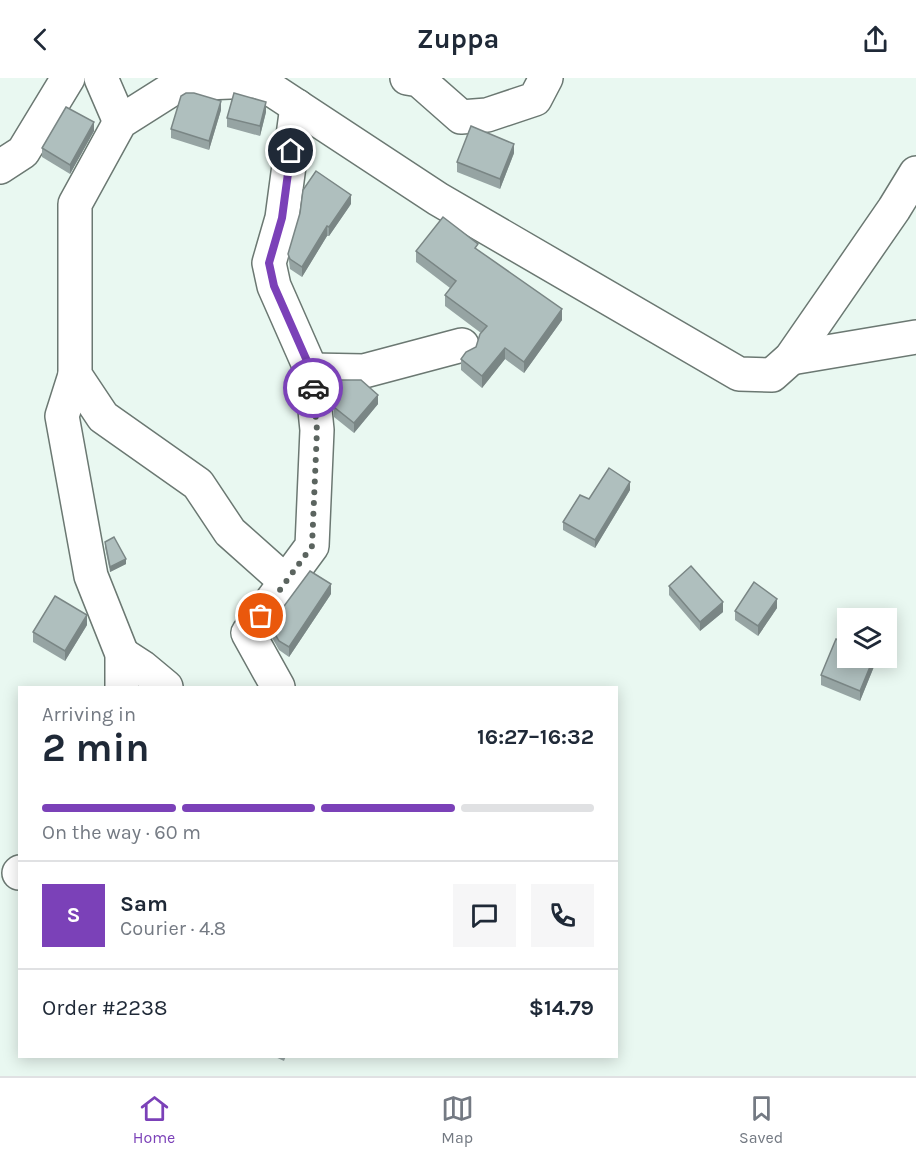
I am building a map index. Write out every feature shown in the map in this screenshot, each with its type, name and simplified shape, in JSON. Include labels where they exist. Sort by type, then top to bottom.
[{"type":"street","points":[[0,167],[23,152],[68,78]]},
{"type":"street","points":[[101,78],[120,122]]},
{"type":"street","points":[[407,78],[419,80],[461,117],[487,115],[535,99],[546,78]]},
{"type":"street","points":[[122,686],[122,654],[91,576],[62,416],[75,375],[75,204],[120,122],[180,84],[266,81],[297,106],[438,199],[739,374],[772,375],[791,358],[894,209],[916,173]]},
{"type":"street","points":[[277,686],[248,633],[312,546],[317,430],[311,370],[274,286],[269,263],[282,218],[297,106]]},
{"type":"street","points":[[791,358],[916,337]]},
{"type":"street","points":[[311,370],[364,370],[462,345]]},
{"type":"street","points":[[75,375],[103,417],[198,484],[230,532],[285,581]]},
{"type":"street","points":[[122,654],[165,686]]},
{"type":"building","points":[[186,93],[221,101],[209,141],[171,129],[181,96]]},
{"type":"building","points":[[234,93],[266,102],[260,126],[227,118]]},
{"type":"building","points":[[66,107],[94,122],[70,165],[42,148]]},
{"type":"building","points":[[471,126],[514,144],[500,179],[457,162]]},
{"type":"building","points":[[316,171],[351,195],[329,227],[327,226],[302,267],[290,259],[288,254],[300,213],[303,190]]},
{"type":"building","points":[[443,217],[478,244],[475,248],[562,309],[524,362],[505,348],[482,376],[461,359],[466,352],[476,347],[480,334],[487,326],[445,295],[456,281],[416,251]]},
{"type":"building","points":[[332,380],[361,380],[378,395],[354,423],[334,407]]},
{"type":"building","points":[[609,468],[630,482],[595,540],[563,522],[580,495],[589,499]]},
{"type":"building","points":[[114,537],[126,559],[110,567],[105,542]]},
{"type":"building","points":[[691,566],[723,602],[700,622],[669,586]]},
{"type":"building","points":[[310,571],[331,584],[289,647],[279,641],[270,625]]},
{"type":"building","points":[[754,582],[777,599],[758,626],[735,611]]},
{"type":"building","points":[[55,596],[87,615],[65,651],[33,632]]},
{"type":"building","points":[[836,639],[837,668],[869,668],[860,691],[821,675]]},
{"type":"way so far","points":[[261,616],[312,546],[317,430],[313,388]]},
{"type":"route","points":[[291,151],[282,218],[269,263],[274,286],[311,370],[313,388]]}]
